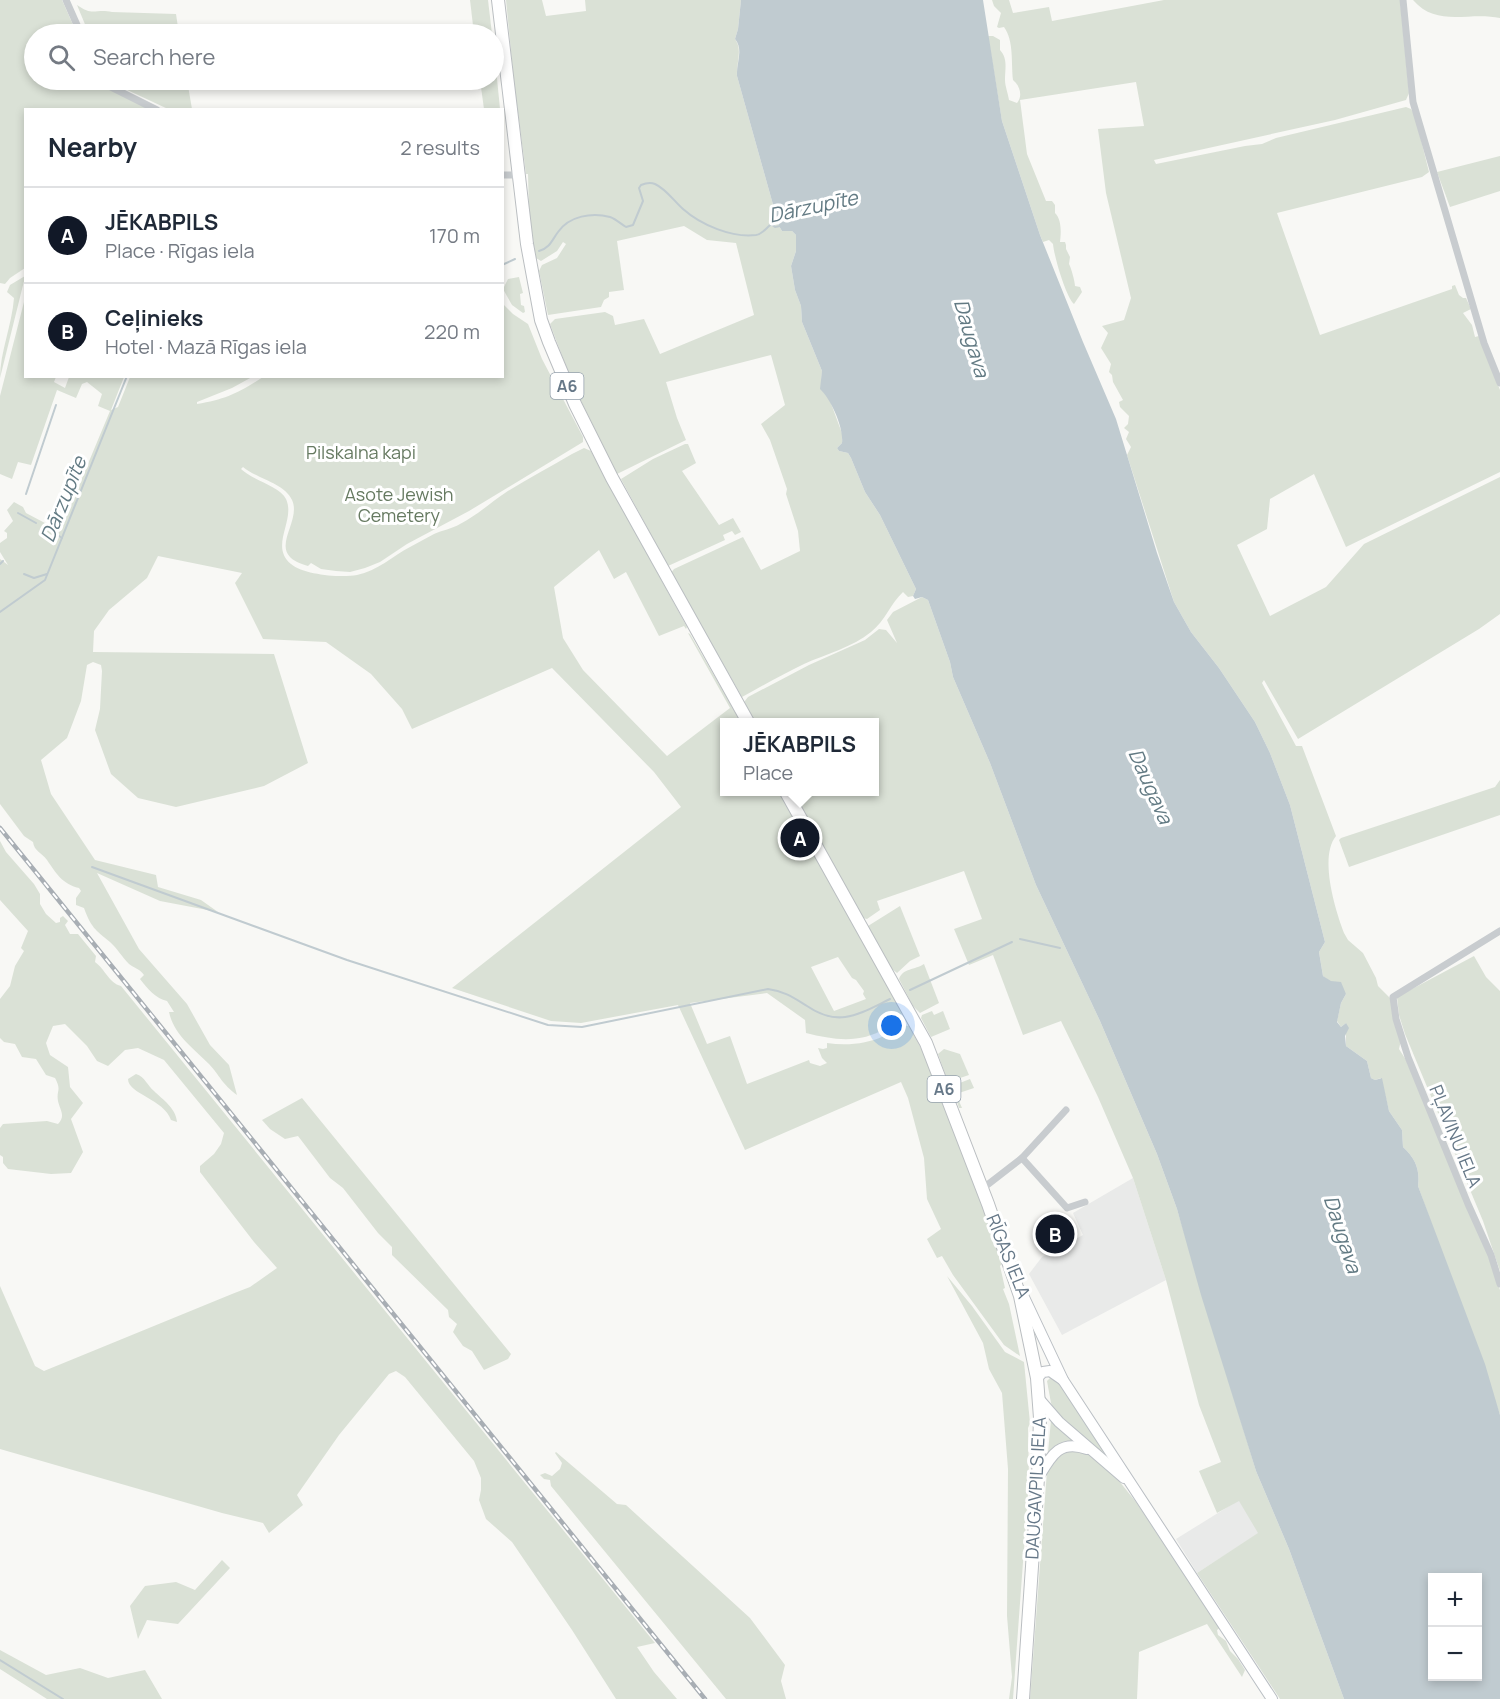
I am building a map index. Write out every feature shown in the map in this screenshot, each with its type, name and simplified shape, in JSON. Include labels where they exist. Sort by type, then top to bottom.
[{"type":"highway","name":"A6","points":[[498,0],[501,24]]},
{"type":"highway","name":"A6","points":[[504,55],[517,175],[541,320],[559,368],[612,478],[745,718]]},
{"type":"highway","name":"RĪGAS IELA","points":[[788,796],[926,1043],[1015,1280]]},
{"type":"highway","name":"DAUGAVPILS IELA","points":[[1015,1280],[1030,1338],[1039,1400],[1038,1478],[1023,1699]]},
{"type":"main road","name":"RĪGAS IELA","points":[[1015,1280],[1063,1380],[1272,1699]]},
{"type":"main road","points":[[1036,1378],[1043,1372],[1050,1371],[1063,1380]]},
{"type":"main road","points":[[1039,1400],[1059,1422],[1127,1480]]},
{"type":"main road","points":[[1038,1478],[1052,1456],[1060,1449],[1076,1445],[1091,1450]]},
{"type":"street","points":[[66,0],[77,24]]},
{"type":"street","points":[[1403,0],[1413,102],[1484,343],[1500,383]]},
{"type":"street","points":[[117,90],[153,108]]},
{"type":"street","points":[[504,175],[517,175]]},
{"type":"street","name":"PĻAVIŅU IELA","points":[[1500,931],[1393,997],[1396,1018],[1408,1057],[1491,1256],[1500,1284]]},
{"type":"street","points":[[982,1189],[1022,1158],[1066,1110]]},
{"type":"street","points":[[1022,1158],[1067,1208],[1085,1202]]},
{"type":"shaded area","points":[[1133,1178],[1166,1280],[1062,1335],[1029,1274],[1042,1257],[1083,1235],[1073,1213]]},
{"type":"shaded area","points":[[1239,1500],[1259,1533],[1197,1573],[1176,1539]]},
{"type":"green space","points":[[0,0],[62,0],[73,24],[24,24],[24,90],[112,90],[150,108],[24,108],[24,269],[5,284],[0,283]]},
{"type":"green space","points":[[470,0],[488,0],[491,24],[473,24]]},
{"type":"green space","points":[[506,0],[542,0],[546,16],[586,11],[585,0],[741,0],[735,39],[739,52],[737,76],[779,226],[782,231],[792,231],[796,235],[796,251],[791,266],[795,290],[801,306],[802,322],[822,371],[821,389],[829,398],[843,436],[842,443],[837,448],[839,451],[848,453],[851,458],[865,492],[880,515],[916,589],[913,596],[908,597],[903,592],[880,623],[864,637],[812,660],[742,697],[671,573],[674,569],[743,537],[761,570],[800,551],[798,531],[786,494],[787,489],[770,440],[761,424],[785,405],[771,355],[666,382],[686,440],[617,474],[574,387],[550,324],[555,319],[605,312],[613,316],[615,325],[644,319],[660,354],[754,315],[736,243],[707,240],[684,226],[617,241],[624,290],[609,292],[609,297],[604,300],[601,307],[548,315],[539,271],[542,265],[557,258],[566,244],[563,242],[557,251],[541,261],[536,258],[529,214],[528,174],[526,174],[514,82]]},
{"type":"green space","points":[[992,0],[1009,0],[1013,13],[1049,7],[1052,21],[1164,0],[1400,0],[1409,93],[1406,100],[1335,120],[1154,160],[1156,164],[1262,144],[1276,138],[1406,107],[1411,109],[1415,116],[1429,172],[1422,177],[1277,213],[1320,335],[1452,289],[1455,285],[1459,295],[1466,298],[1471,309],[1463,313],[1472,325],[1475,337],[1479,336],[1500,390],[1500,472],[1346,547],[1314,474],[1270,499],[1267,529],[1237,545],[1270,616],[1326,587],[1364,544],[1500,477],[1500,614],[1298,739],[1264,680],[1262,683],[1296,746],[1302,746],[1336,836],[1331,845],[1329,857],[1330,883],[1344,933],[1348,940],[1363,953],[1378,986],[1391,999],[1401,1040],[1399,1049],[1406,1060],[1488,1255],[1500,1290],[1500,1415],[1418,1186],[1416,1165],[1403,1147],[1402,1130],[1389,1111],[1381,1078],[1375,1080],[1371,1078],[1367,1061],[1346,1046],[1346,1023],[1341,1027],[1337,1021],[1341,1003],[1346,994],[1323,976],[1319,952],[1325,942],[1290,805],[1270,753],[1255,722],[1219,668],[1191,632],[1174,602],[1127,455],[1131,447],[1126,439],[1129,432],[1124,428],[1128,424],[1129,416],[1120,407],[1119,402],[1123,400],[1109,372],[1111,364],[1101,348],[1108,333],[1102,326],[1124,320],[1131,298],[1106,193],[1098,129],[1144,126],[1136,82],[1020,100],[1027,154],[1046,201],[1052,201],[1055,205],[1055,213],[1061,227],[1060,242],[1065,242],[1075,286],[1080,287],[1082,292],[1074,304],[1064,285],[1053,244],[1049,240],[1043,242],[1040,235],[1002,121],[988,36],[1000,40],[1000,50],[1005,60],[1005,82],[1009,100],[1017,103],[1020,94],[1013,80],[1009,39],[1004,27],[997,27],[1001,13]]},
{"type":"green space","points":[[1413,0],[1500,0],[1500,18],[1432,14],[1422,9]]},
{"type":"green space","points":[[77,5],[91,11],[176,14],[178,24],[85,24]]},
{"type":"green space","points":[[127,90],[189,90],[192,108],[166,108]]},
{"type":"green space","points":[[481,90],[498,90],[500,108],[484,108]]},
{"type":"green space","points":[[1500,156],[1500,191],[1450,207],[1437,172]]},
{"type":"green space","points":[[24,277],[0,378],[14,298],[7,292],[10,285]]},
{"type":"green space","points":[[519,277],[523,293],[520,294],[521,305],[524,306],[525,312],[523,313],[512,305],[504,291],[508,279]]},
{"type":"green space","points":[[24,302],[24,378],[56,378],[54,382],[65,388],[69,378],[124,378],[111,410],[118,407],[130,378],[250,378],[197,404],[232,395],[261,378],[504,378],[504,305],[528,324],[542,359],[583,437],[583,442],[380,562],[350,572],[321,569],[311,563],[308,566],[295,561],[288,554],[286,546],[293,518],[292,500],[277,485],[243,467],[241,469],[278,490],[286,499],[288,515],[282,549],[291,564],[313,573],[350,576],[371,570],[431,536],[466,521],[505,493],[572,454],[584,448],[591,451],[687,627],[686,629],[684,626],[659,636],[626,572],[614,579],[599,550],[554,587],[563,638],[583,670],[667,756],[730,708],[688,633],[690,634],[739,718],[720,718],[720,796],[781,796],[903,1011],[894,1023],[876,1033],[866,1037],[847,1039],[806,1033],[805,1020],[767,993],[690,1003],[707,1044],[730,1036],[747,1084],[809,1060],[810,1063],[820,1066],[827,1063],[818,1048],[827,1048],[827,1043],[864,1043],[884,1036],[899,1027],[909,1026],[925,1056],[994,1238],[1002,1264],[1000,1266],[1005,1288],[1003,1289],[1009,1304],[1020,1356],[1004,1345],[953,1275],[942,1256],[937,1258],[927,1239],[941,1229],[927,1199],[924,1158],[908,1098],[901,1082],[745,1150],[678,1005],[581,1023],[551,1021],[452,988],[681,807],[654,772],[552,668],[412,729],[402,709],[371,674],[326,642],[263,639],[235,583],[242,573],[158,556],[147,578],[109,610],[94,631],[93,652],[274,654],[308,763],[264,786],[176,807],[138,798],[111,774],[95,730],[100,709],[102,671],[101,665],[93,662],[87,665],[81,701],[67,738],[41,760],[51,794],[95,860],[156,875],[158,887],[201,900],[218,912],[160,901],[97,873],[139,949],[187,1004],[210,1045],[229,1065],[237,1095],[175,1028],[169,1012],[174,1012],[167,1001],[159,998],[149,989],[140,979],[144,975],[129,964],[113,944],[94,928],[84,908],[76,905],[76,898],[81,891],[79,888],[68,884],[60,877],[0,804],[0,559],[8,565],[0,552],[0,543],[7,538],[7,533],[4,531],[13,521],[7,510],[14,502],[23,507],[26,513],[60,531],[110,411],[98,406],[102,394],[87,382],[82,384],[76,398],[57,390],[31,465],[18,462],[12,479],[0,474],[0,396]],"holes":[[[838,957],[852,978],[864,991],[866,999],[834,1011],[811,967]]]},
{"type":"green space","points":[[688,444],[696,463],[682,471],[719,525],[733,518],[741,532],[735,535],[732,531],[723,535],[725,540],[668,566],[621,479],[653,459]]},
{"type":"green space","points":[[922,597],[928,600],[953,677],[990,763],[1036,885],[1100,1021],[1157,1154],[1177,1209],[1256,1471],[1289,1549],[1344,1699],[1280,1699],[1197,1573],[1258,1533],[1239,1501],[1217,1513],[1199,1471],[1221,1462],[1199,1405],[1166,1280],[1133,1178],[1098,1097],[1061,1021],[1023,1035],[993,955],[969,965],[954,929],[982,919],[964,871],[877,901],[880,910],[867,919],[863,918],[795,796],[879,796],[879,718],[752,718],[744,702],[748,697],[809,665],[865,640],[879,629],[886,630],[897,643],[887,620],[893,612]]},
{"type":"green space","points":[[1500,780],[1500,815],[1349,867],[1339,840],[1341,838],[1495,787]]},
{"type":"green space","points":[[0,841],[6,852],[34,884],[40,894],[40,904],[46,914],[56,923],[60,922],[63,916],[68,921],[65,925],[70,934],[78,934],[96,956],[95,962],[113,982],[121,986],[655,1643],[637,1647],[677,1699],[616,1699],[512,1542],[486,1519],[479,1500],[481,1478],[474,1461],[405,1377],[396,1371],[389,1374],[339,1435],[297,1495],[303,1505],[269,1533],[263,1523],[0,1449],[0,1286],[35,1366],[44,1371],[250,1287],[277,1268],[200,1172],[200,1166],[214,1154],[221,1144],[224,1133],[164,1060],[138,1048],[125,1050],[108,1066],[97,1061],[87,1046],[65,1024],[53,1026],[46,1043],[50,1055],[68,1067],[70,1087],[83,1103],[71,1119],[83,1152],[71,1173],[51,1174],[8,1169],[3,1163],[3,1157],[0,1155],[0,1128],[3,1124],[47,1121],[58,1124],[62,1116],[55,1078],[46,1075],[36,1059],[22,1057],[15,1044],[4,1042],[0,1038],[0,999],[10,986],[15,966],[24,951],[21,948],[28,931],[0,900]]},
{"type":"green space","points":[[900,906],[920,956],[910,961],[897,973],[892,969],[868,926]]},
{"type":"green space","points":[[1474,956],[1486,977],[1500,991],[1500,1271],[1483,1221],[1405,1034],[1399,1015],[1397,997]]},
{"type":"green space","points":[[924,964],[939,1003],[920,1013],[913,1006],[899,979],[906,971]]},
{"type":"green space","points":[[932,1011],[934,1015],[943,1011],[950,1029],[931,1037],[921,1018],[922,1015]]},
{"type":"green space","points":[[944,1049],[960,1054],[969,1075],[948,1082],[938,1054]]},
{"type":"green space","points":[[136,1074],[144,1079],[168,1105],[177,1122],[171,1120],[161,1107],[134,1089],[128,1079]]},
{"type":"green space","points":[[970,1079],[974,1088],[956,1094],[962,1108],[959,1108],[952,1086]]},
{"type":"green space","points":[[302,1098],[511,1354],[508,1359],[484,1370],[472,1351],[463,1346],[453,1332],[457,1324],[449,1317],[448,1310],[392,1255],[392,1247],[378,1233],[343,1188],[330,1178],[298,1136],[285,1139],[270,1129],[262,1120]]},
{"type":"green space","points":[[947,1276],[1005,1352],[1024,1362],[1030,1423],[1028,1428],[1029,1480],[1013,1699],[1009,1699],[1012,1677],[1007,1616],[1008,1469],[1002,1393],[989,1369],[983,1343]]},
{"type":"green space","points":[[1051,1377],[1060,1384],[1105,1454],[1103,1455],[1055,1411],[1051,1403],[1047,1381]]},
{"type":"green space","points":[[1051,1420],[1074,1441],[1049,1454],[1048,1452]]},
{"type":"green space","points":[[1064,1449],[1087,1453],[1119,1481],[1136,1502],[1220,1628],[1217,1630],[1218,1635],[1226,1641],[1230,1651],[1245,1670],[1242,1677],[1207,1624],[1139,1652],[1137,1699],[1030,1699],[1047,1471]]},
{"type":"green space","points":[[556,1452],[617,1504],[626,1505],[750,1618],[785,1665],[781,1681],[786,1699],[726,1699],[551,1486],[550,1480],[540,1475],[545,1473],[552,1476],[560,1469],[562,1463]]},
{"type":"green space","points":[[222,1560],[230,1568],[178,1624],[147,1620],[138,1639],[130,1606],[145,1586],[176,1582],[195,1590]]},
{"type":"green space","points":[[0,1650],[46,1675],[80,1668],[108,1678],[145,1670],[162,1699],[47,1699],[0,1669]]},
{"type":"water","name":"Daugava","points":[[741,0],[983,0],[1002,121],[1040,235],[1116,419],[1174,602],[1191,632],[1219,668],[1255,722],[1270,753],[1290,805],[1325,942],[1319,952],[1323,976],[1331,981],[1341,982],[1346,994],[1341,1003],[1337,1022],[1341,1027],[1346,1023],[1349,1028],[1345,1036],[1346,1046],[1367,1061],[1371,1078],[1375,1080],[1382,1078],[1389,1111],[1402,1130],[1403,1147],[1416,1165],[1418,1186],[1485,1364],[1500,1415],[1500,1699],[1344,1699],[1289,1549],[1256,1471],[1201,1295],[1177,1209],[1157,1154],[1100,1021],[1036,885],[990,763],[953,677],[928,600],[922,597],[915,599],[913,596],[916,589],[880,515],[865,492],[851,458],[848,453],[839,451],[837,448],[842,443],[839,422],[820,389],[822,371],[802,322],[801,306],[795,290],[791,266],[796,251],[796,235],[792,231],[782,231],[779,226],[737,76],[739,48],[735,39]]},
{"type":"waterway","name":"Dārzupīte","points":[[539,251],[548,246],[568,222],[581,217],[603,216],[612,218],[626,227],[633,225],[643,201],[639,188],[648,183],[659,186],[690,215],[717,229],[737,234],[756,235],[771,224],[775,227],[780,226]]},
{"type":"waterway","name":"Dārzupīte","points":[[504,264],[515,259]]},
{"type":"waterway","name":"Dārzupīte","points":[[0,612],[45,580],[126,378]]},
{"type":"waterway","points":[[26,494],[56,405]]},
{"type":"waterway","points":[[18,513],[36,523]]},
{"type":"waterway","points":[[44,526],[62,538]]},
{"type":"waterway","points":[[0,564],[3,561]]},
{"type":"waterway","points":[[24,574],[34,578],[47,574]]},
{"type":"waterway","points":[[92,867],[347,960],[548,1025],[582,1027],[768,989],[789,995],[818,1013],[839,1017],[859,1014],[890,999]]},
{"type":"waterway","points":[[1020,939],[1060,948]]},
{"type":"waterway","points":[[910,990],[1012,942]]},
{"type":"waterway","points":[[0,1660],[63,1699]]},
{"type":"railway","points":[[0,828],[705,1699]]},
{"type":"place","name":"JĒKABPILS","points":[[800,838]]},
{"type":"place","name":"Ceļinieks","points":[[1055,1234]]},
{"type":"park label","name":"Pilskalna kapi","points":[[361,452]]},
{"type":"park label","name":"Asote Jewish Cemetery","points":[[399,504]]}]
